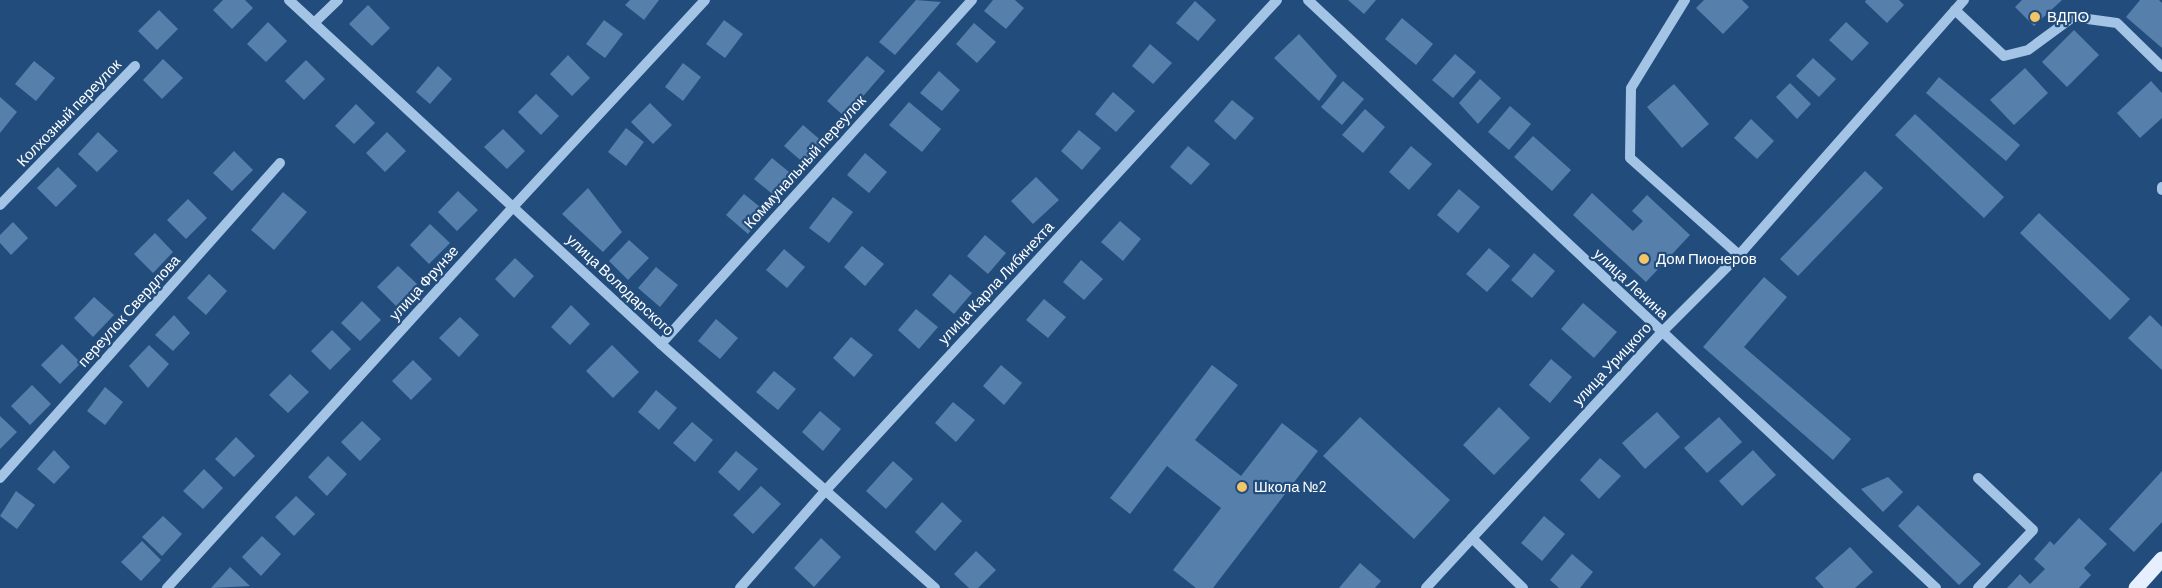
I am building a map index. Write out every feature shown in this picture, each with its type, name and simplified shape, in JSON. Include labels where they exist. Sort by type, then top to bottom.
[{"type":"main road","points":[[2136,588],[2162,559]]},
{"type":"street","name":"улица Володарского","points":[[289,0],[661,344],[935,588]]},
{"type":"street","points":[[314,23],[338,0]]},
{"type":"street","name":"улица Фрунзе","points":[[167,588],[514,206],[705,0]]},
{"type":"street","name":"Коммунальный переулок","points":[[661,344],[972,0]]},
{"type":"street","name":"улица Карла Либкнехта","points":[[740,588],[825,491],[1277,0]]},
{"type":"street","name":"улица Ленина","points":[[1308,0],[1661,333],[1936,588]]},
{"type":"street","points":[[1686,0],[1631,88],[1630,158],[1739,255]]},
{"type":"street","name":"улица Урицкого","points":[[1426,588],[1661,333],[1739,255],[1964,0]]},
{"type":"street","points":[[1955,10],[2004,56],[2028,50],[2073,16],[2118,23],[2162,67]]},
{"type":"street","name":"Колхозный переулок","points":[[0,205],[135,66]]},
{"type":"street","name":"переулок Свердлова","points":[[0,478],[280,163]]},
{"type":"street","points":[[1978,478],[2033,530],[1978,588]]},
{"type":"street","points":[[1472,538],[1523,588]]},
{"type":"building","points":[[223,0],[245,0],[253,8],[232,29],[213,10]]},
{"type":"building","points":[[630,0],[659,0],[644,20],[625,5]]},
{"type":"building","points":[[916,0],[941,2],[895,55],[879,42]]},
{"type":"building","points":[[993,0],[1015,0],[1024,8],[1006,29],[984,11]]},
{"type":"building","points":[[1348,0],[1376,0],[1364,14]]},
{"type":"building","points":[[1704,0],[1742,0],[1749,7],[1723,34],[1696,8]]},
{"type":"building","points":[[1866,0],[1899,0],[1904,5],[1887,23],[1865,2]]},
{"type":"building","name":"ВДПО","points":[[2022,0],[2062,0],[2034,26],[2015,7]]},
{"type":"building","points":[[2140,0],[2159,0],[2162,3],[2162,48],[2126,17]]},
{"type":"building","points":[[1195,1],[1216,20],[1198,41],[1176,23]]},
{"type":"building","points":[[368,5],[390,28],[372,46],[349,24]]},
{"type":"building","points":[[159,10],[178,29],[157,50],[138,31]]},
{"type":"building","points":[[1402,18],[1433,44],[1416,65],[1385,39]]},
{"type":"building","points":[[604,20],[623,34],[605,58],[586,44]]},
{"type":"building","points":[[724,20],[743,34],[725,58],[706,44]]},
{"type":"building","points":[[268,22],[287,41],[266,62],[247,44]]},
{"type":"building","points":[[1846,22],[1869,43],[1852,61],[1829,40]]},
{"type":"building","points":[[974,23],[996,42],[977,63],[956,44]]},
{"type":"building","points":[[2074,30],[2099,55],[2067,87],[2042,62]]},
{"type":"building","points":[[1299,34],[1337,76],[1319,101],[1274,58]]},
{"type":"building","points":[[1150,44],[1172,63],[1153,84],[1132,66]]},
{"type":"building","points":[[1455,54],[1476,72],[1453,98],[1432,80]]},
{"type":"building","points":[[568,55],[590,78],[572,96],[550,74]]},
{"type":"building","points":[[867,56],[885,71],[845,117],[827,101]]},
{"type":"building","points":[[1813,58],[1836,79],[1819,97],[1796,76]]},
{"type":"building","points":[[163,59],[183,78],[162,99],[143,80]]},
{"type":"building","points":[[306,60],[325,79],[304,100],[285,81]]},
{"type":"building","points":[[34,61],[55,78],[36,101],[15,84]]},
{"type":"building","points":[[683,63],[701,77],[683,101],[665,87]]},
{"type":"building","points":[[438,66],[452,79],[430,104],[416,92]]},
{"type":"building","points":[[2025,68],[2048,93],[2014,125],[1990,100]]},
{"type":"building","points":[[939,71],[960,90],[942,111],[920,93]]},
{"type":"building","points":[[1939,77],[2020,145],[2006,161],[1926,93]]},
{"type":"building","points":[[1480,79],[1501,98],[1478,124],[1459,103]]},
{"type":"building","points":[[1343,81],[1364,99],[1342,125],[1321,107]]},
{"type":"building","points":[[2151,81],[2162,93],[2162,118],[2140,138],[2117,113]]},
{"type":"building","points":[[1790,83],[1811,104],[1797,119],[1776,97]]},
{"type":"building","points":[[1674,84],[1709,124],[1682,148],[1647,107]]},
{"type":"building","points":[[1113,92],[1135,111],[1116,132],[1095,114]]},
{"type":"building","points":[[536,94],[559,116],[541,135],[518,112]]},
{"type":"building","points":[[0,97],[17,112],[0,133]]},
{"type":"building","points":[[1232,100],[1254,118],[1235,140],[1214,121]]},
{"type":"building","points":[[909,102],[941,129],[922,152],[889,125]]},
{"type":"building","points":[[650,103],[672,125],[653,144],[631,122]]},
{"type":"building","points":[[356,104],[375,123],[354,144],[335,126]]},
{"type":"building","points":[[1510,106],[1531,124],[1509,150],[1488,132]]},
{"type":"building","points":[[1365,109],[1385,127],[1363,153],[1342,135]]},
{"type":"building","points":[[1915,114],[2004,197],[1984,218],[1895,135]]},
{"type":"building","points":[[1751,119],[1774,141],[1757,159],[1734,138]]},
{"type":"building","points":[[803,125],[824,143],[806,165],[784,146]]},
{"type":"building","points":[[626,128],[644,142],[626,166],[608,152]]},
{"type":"building","points":[[503,129],[525,151],[507,169],[484,147]]},
{"type":"building","points":[[1079,130],[1101,148],[1082,170],[1061,151]]},
{"type":"building","points":[[98,132],[118,151],[97,172],[78,154]]},
{"type":"building","points":[[387,132],[406,151],[385,172],[366,153]]},
{"type":"building","points":[[1533,136],[1571,170],[1552,191],[1514,157]]},
{"type":"building","points":[[1188,146],[1210,164],[1191,185],[1170,167]]},
{"type":"building","points":[[1411,146],[1432,164],[1409,190],[1389,172]]},
{"type":"building","points":[[234,151],[253,170],[232,191],[213,173]]},
{"type":"building","points":[[865,153],[887,172],[869,193],[847,175]]},
{"type":"building","points":[[772,158],[794,176],[776,197],[754,179]]},
{"type":"building","points":[[58,167],[77,186],[56,207],[37,188]]},
{"type":"building","points":[[1865,171],[1883,188],[1798,276],[1780,259]]},
{"type":"building","points":[[1036,177],[1059,200],[1033,224],[1011,201]]},
{"type":"building","points":[[588,188],[622,232],[603,252],[562,214]]},
{"type":"building","points":[[1459,189],[1480,207],[1458,233],[1437,215]]},
{"type":"building","points":[[458,191],[478,210],[457,231],[438,212]]},
{"type":"building","points":[[283,192],[307,212],[274,250],[251,230]]},
{"type":"building","name":"Дом Пионеров","points":[[1592,193],[1633,231],[1643,221],[1632,211],[1647,195],[1690,235],[1646,282],[1573,215]]},
{"type":"building","points":[[744,194],[766,212],[748,234],[726,215]]},
{"type":"building","points":[[833,197],[853,212],[829,243],[809,228]]},
{"type":"building","points":[[188,199],[207,218],[186,239],[167,220]]},
{"type":"building","points":[[2039,213],[2130,299],[2110,320],[2020,233]]},
{"type":"building","points":[[1120,221],[1141,239],[1123,261],[1101,242]]},
{"type":"building","points":[[13,222],[28,238],[11,255],[0,243],[0,235]]},
{"type":"building","points":[[430,224],[450,243],[429,264],[410,245]]},
{"type":"building","points":[[155,233],[173,252],[153,273],[134,254]]},
{"type":"building","points":[[985,235],[1006,253],[988,274],[967,256]]},
{"type":"building","points":[[629,240],[649,258],[628,280],[609,261]]},
{"type":"building","points":[[862,246],[884,264],[865,286],[844,267]]},
{"type":"building","points":[[1489,248],[1510,266],[1487,292],[1466,274]]},
{"type":"building","points":[[784,249],[805,267],[787,288],[766,270]]},
{"type":"building","points":[[1534,253],[1555,271],[1532,298],[1511,280]]},
{"type":"building","points":[[515,258],[534,276],[514,298],[495,279]]},
{"type":"building","points":[[1081,260],[1103,279],[1084,300],[1063,282]]},
{"type":"building","points":[[398,266],[417,284],[396,306],[377,287]]},
{"type":"building","points":[[656,267],[678,285],[660,307],[638,288]]},
{"type":"building","points":[[209,274],[227,291],[206,315],[187,298]]},
{"type":"building","points":[[950,274],[972,293],[954,314],[932,295]]},
{"type":"building","points":[[1764,277],[1787,297],[1744,347],[1851,439],[1833,460],[1703,347]]},
{"type":"building","points":[[94,297],[114,315],[93,337],[74,318]]},
{"type":"building","points":[[1044,299],[1066,317],[1048,338],[1026,320]]},
{"type":"building","points":[[362,301],[381,320],[360,341],[341,323]]},
{"type":"building","points":[[1583,303],[1617,332],[1594,358],[1561,329]]},
{"type":"building","points":[[571,305],[590,324],[570,345],[551,327]]},
{"type":"building","points":[[916,309],[938,327],[919,349],[898,330]]},
{"type":"building","points":[[174,315],[190,333],[173,351],[155,335]]},
{"type":"building","points":[[2150,315],[2162,327],[2162,370],[2128,338]]},
{"type":"building","points":[[460,317],[479,335],[459,357],[439,338]]},
{"type":"building","points":[[716,319],[738,338],[720,359],[698,341]]},
{"type":"building","points":[[332,330],[351,349],[330,370],[311,351]]},
{"type":"building","points":[[851,337],[873,355],[854,377],[833,358]]},
{"type":"building","points":[[62,344],[81,363],[60,384],[41,365]]},
{"type":"building","points":[[149,345],[169,364],[148,388],[129,366]]},
{"type":"building","points":[[612,345],[639,372],[613,398],[586,371]]},
{"type":"building","points":[[1551,359],[1572,377],[1550,403],[1529,385]]},
{"type":"building","points":[[413,360],[432,379],[411,400],[392,381]]},
{"type":"building","points":[[1001,365],[1022,383],[1004,405],[983,386]]},
{"type":"building","name":"Школа №2","points":[[1212,365],[1238,385],[1195,440],[1241,476],[1282,423],[1318,451],[1213,588],[1196,588],[1173,570],[1221,508],[1167,466],[1130,514],[1110,498]]},
{"type":"building","points":[[774,371],[796,389],[778,410],[756,392]]},
{"type":"building","points":[[290,374],[309,392],[288,413],[269,395]]},
{"type":"building","points":[[32,385],[51,404],[30,425],[11,406]]},
{"type":"building","points":[[105,387],[123,402],[105,425],[87,411]]},
{"type":"building","points":[[656,390],[677,408],[659,430],[638,412]]},
{"type":"building","points":[[953,402],[975,420],[956,442],[935,423]]},
{"type":"building","points":[[1499,407],[1530,438],[1494,475],[1463,445]]},
{"type":"building","points":[[820,411],[841,429],[823,451],[802,432]]},
{"type":"building","points":[[1657,412],[1680,437],[1645,469],[1622,443]]},
{"type":"building","points":[[0,416],[17,432],[0,449]]},
{"type":"building","points":[[1360,417],[1450,500],[1414,539],[1323,456]]},
{"type":"building","points":[[1719,417],[1742,442],[1707,473],[1684,448]]},
{"type":"building","points":[[362,421],[381,439],[360,461],[341,442]]},
{"type":"building","points":[[692,422],[713,440],[695,462],[673,443]]},
{"type":"building","points":[[236,437],[255,456],[234,477],[215,459]]},
{"type":"building","points":[[54,450],[70,467],[54,484],[37,469]]},
{"type":"building","points":[[1753,450],[1776,475],[1742,506],[1719,481]]},
{"type":"building","points":[[736,451],[758,469],[739,491],[718,472]]},
{"type":"building","points":[[328,456],[347,474],[327,496],[308,477]]},
{"type":"building","points":[[1600,458],[1621,476],[1599,499],[1580,480]]},
{"type":"building","points":[[893,461],[913,479],[886,509],[866,491]]},
{"type":"building","points":[[204,469],[223,488],[203,509],[183,491]]},
{"type":"building","points":[[2162,471],[2162,522],[2134,552],[2109,529]]},
{"type":"building","points":[[1888,477],[1903,492],[1883,512],[1861,489]]},
{"type":"building","points":[[761,486],[781,504],[753,534],[733,515]]},
{"type":"building","points":[[16,491],[35,505],[17,529],[0,516]]},
{"type":"building","points":[[296,496],[315,514],[294,536],[275,517]]},
{"type":"building","points":[[942,502],[962,521],[935,551],[915,532]]},
{"type":"building","points":[[1918,505],[1981,564],[1959,585],[1898,526]]},
{"type":"building","points":[[163,516],[182,534],[162,556],[142,537]]},
{"type":"building","points":[[1544,516],[1565,534],[1542,561],[1521,543]]},
{"type":"building","points":[[2079,518],[2107,544],[2084,568],[2091,575],[2079,588],[2007,588],[2020,574],[2030,584],[2045,569],[2034,559],[2050,541],[2054,545]]},
{"type":"building","points":[[262,536],[281,554],[261,576],[242,557]]},
{"type":"building","points":[[821,538],[841,557],[814,587],[794,568]]},
{"type":"building","points":[[142,541],[161,560],[141,581],[121,562]]},
{"type":"building","points":[[1850,547],[1873,572],[1855,588],[1824,588],[1815,578]]},
{"type":"building","points":[[976,551],[996,570],[978,588],[969,588],[954,574]]},
{"type":"building","points":[[1572,554],[1593,572],[1580,588],[1559,588],[1550,580]]},
{"type":"building","points":[[1360,563],[1381,581],[1375,588],[1339,588]]},
{"type":"building","points":[[230,567],[250,586],[211,588]]},
{"type":"place","name":"ВДПО","points":[[2035,17]]},
{"type":"place","name":"Дом Пионеров","points":[[1644,259]]},
{"type":"place","name":"Школа №2","points":[[1242,487]]}]
